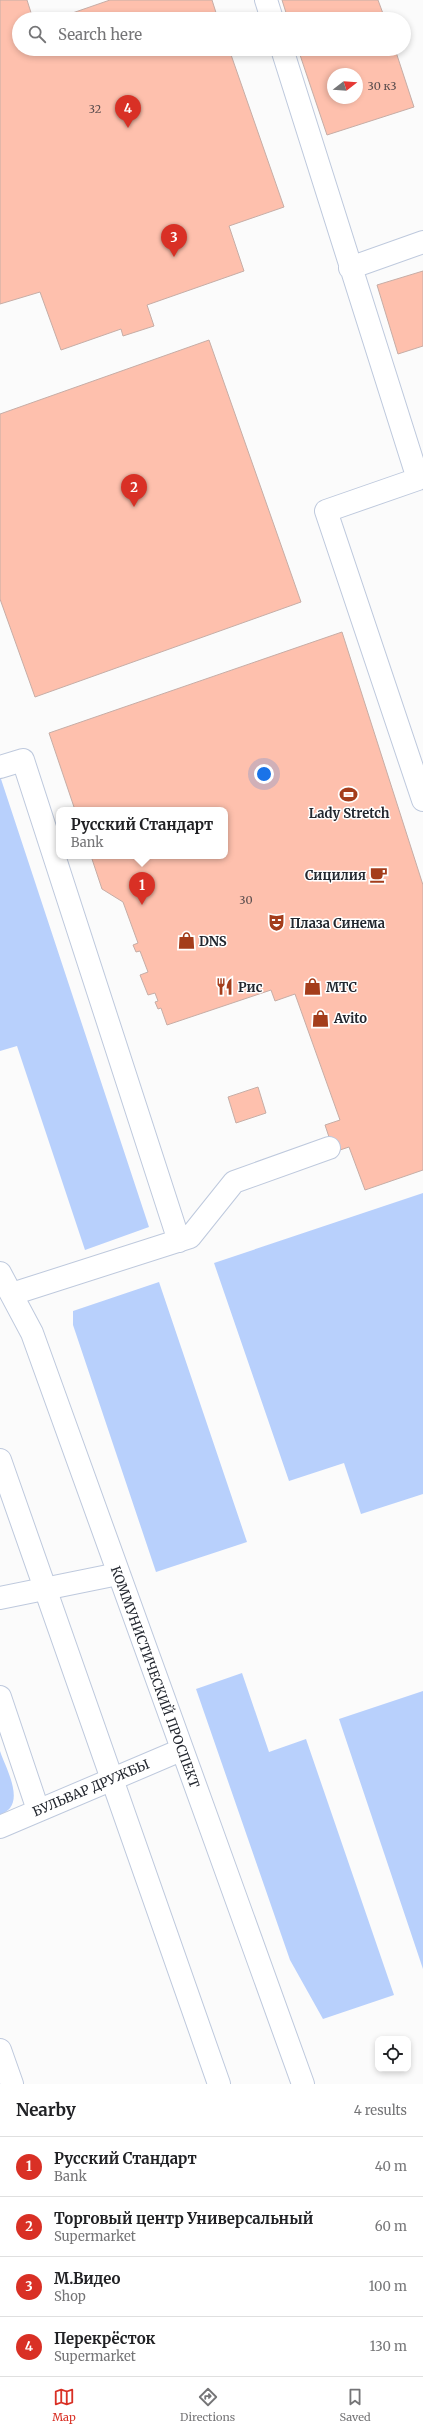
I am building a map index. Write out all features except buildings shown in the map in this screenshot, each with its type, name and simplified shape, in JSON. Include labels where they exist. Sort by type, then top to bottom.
[{"type":"main road","points":[[266,0],[270,12]]},
{"type":"main road","points":[[284,56],[418,479],[326,511],[423,800]]},
{"type":"main road","points":[[350,268],[423,242]]},
{"type":"main road","points":[[0,767],[23,760],[179,1241]]},
{"type":"main road","points":[[12,1294],[190,1237],[234,1182],[329,1148]]},
{"type":"main road","name":"КОММУНИСТИЧЕСКИЙ ПРОСПЕКТ","points":[[0,1273],[32,1333],[181,1750],[303,2084]]},
{"type":"main road","points":[[0,1460],[44,1590],[112,1779],[218,2084]]},
{"type":"main road","points":[[0,1598],[118,1574]]},
{"type":"main road","points":[[0,1697],[38,1810]]},
{"type":"main road","name":"БУЛЬВАР ДРУЖБЫ","points":[[0,1827],[181,1750]]},
{"type":"main road","points":[[0,2050],[12,2084]]},
{"type":"shaded area","points":[[0,776],[149,1227],[85,1250],[17,1046],[0,1051]]},
{"type":"shaded area","points":[[423,1193],[423,1494],[361,1514],[344,1463],[289,1481],[214,1263]]},
{"type":"shaded area","points":[[159,1282],[247,1542],[156,1572],[73,1325],[73,1311]]},
{"type":"shaded area","points":[[242,1673],[269,1752],[306,1739],[394,1995],[323,2019],[290,1960],[196,1689]]},
{"type":"shaded area","points":[[423,1691],[423,1969],[339,1719]]},
{"type":"shaded area","points":[[0,1751],[11,1780],[14,1795],[10,1808],[0,1815]]},
{"type":"place","name":"Перекрёсток","points":[[128,128]]},
{"type":"place","name":"М.Видео","points":[[174,257]]},
{"type":"place","name":"Торговый центр Универсальный","points":[[134,507]]},
{"type":"place","name":"Lady Stretch","points":[[349,794]]},
{"type":"place","name":"Сицилия","points":[[379,875]]},
{"type":"place","name":"Русский Стандарт","points":[[142,905]]},
{"type":"place","name":"Плаза Синема","points":[[277,923]]},
{"type":"place","name":"DNS","points":[[186,941]]},
{"type":"place","name":"Рис","points":[[225,987]]},
{"type":"place","name":"МТС","points":[[313,987]]},
{"type":"place","name":"Avito","points":[[321,1018]]}]
